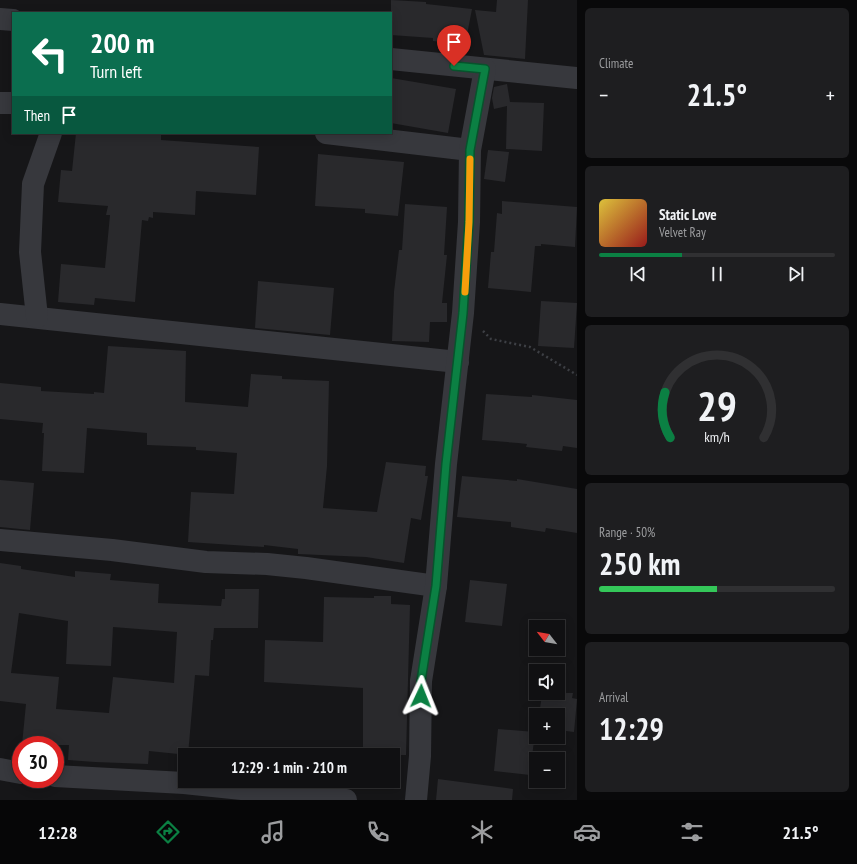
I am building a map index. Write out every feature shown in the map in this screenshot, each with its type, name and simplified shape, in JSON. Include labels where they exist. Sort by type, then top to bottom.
[{"type":"street","points":[[0,19],[12,20]]},
{"type":"street","points":[[392,59],[577,78]]},
{"type":"street","points":[[416,800],[420,756],[421,681],[436,586],[446,464],[463,313],[469,222],[470,150],[485,69]]},
{"type":"street","points":[[0,103],[12,103]]},
{"type":"street","points":[[37,317],[30,252],[33,184],[51,134]]},
{"type":"street","points":[[334,134],[470,150]]},
{"type":"street","points":[[0,314],[458,362]]},
{"type":"street","points":[[0,540],[90,548],[206,562],[267,564],[306,568],[436,586]]},
{"type":"street","points":[[0,769],[12,771]]},
{"type":"street","points":[[64,776],[184,783],[346,800]]},
{"type":"path","points":[[463,313],[491,339],[530,347],[577,375]]},
{"type":"building","points":[[391,0],[426,2],[426,4],[472,9],[465,45],[433,41],[433,38],[392,35]]},
{"type":"building","points":[[497,0],[528,0],[525,59],[484,55],[475,10],[496,12]]},
{"type":"building","points":[[392,78],[456,89],[448,133],[392,123]]},
{"type":"building","points":[[507,84],[510,102],[544,103],[542,151],[506,149],[507,106],[494,109],[492,98],[494,87]]},
{"type":"building","points":[[76,134],[161,134],[161,140],[259,147],[256,195],[196,191],[195,215],[153,212],[153,218],[149,217],[148,221],[142,220],[135,302],[95,298],[94,305],[58,302],[61,264],[105,268],[110,215],[106,215],[108,206],[58,202],[61,170],[72,171]]},
{"type":"building","points":[[488,150],[509,152],[505,182],[484,179]]},
{"type":"building","points":[[318,154],[404,162],[398,216],[365,213],[365,209],[315,206]]},
{"type":"building","points":[[502,201],[577,207],[575,247],[541,244],[541,246],[535,246],[531,292],[488,288],[491,252],[494,252],[497,213],[502,214]]},
{"type":"building","points":[[405,204],[447,207],[444,255],[447,255],[442,303],[447,303],[447,322],[430,322],[429,342],[392,341],[394,292],[399,250],[402,250]]},
{"type":"building","points":[[258,281],[334,288],[330,335],[255,328]]},
{"type":"building","points":[[541,301],[577,303],[574,348],[538,346]]},
{"type":"building","points":[[108,346],[186,351],[185,402],[248,407],[251,374],[282,376],[282,379],[329,381],[327,466],[323,508],[377,512],[386,462],[426,466],[425,476],[428,476],[421,520],[411,518],[404,563],[366,557],[298,554],[298,549],[264,545],[264,547],[188,542],[191,492],[234,494],[237,453],[196,450],[196,447],[147,445],[147,433],[87,428],[84,473],[42,471],[44,433],[42,433],[43,423],[0,419],[0,383],[41,387],[41,391],[94,394],[94,392],[104,393]]},
{"type":"building","points":[[486,394],[532,397],[532,395],[577,400],[577,448],[563,446],[562,451],[526,447],[527,444],[482,440]]},
{"type":"building","points":[[462,476],[517,481],[517,479],[577,489],[577,533],[546,528],[545,532],[511,527],[511,522],[457,517]]},
{"type":"building","points":[[0,480],[34,483],[30,530],[0,527]]},
{"type":"building","points":[[0,563],[21,566],[21,569],[75,577],[75,571],[111,574],[110,580],[159,584],[158,603],[221,606],[222,599],[225,599],[225,589],[259,589],[258,628],[214,628],[213,640],[211,640],[209,676],[195,675],[189,748],[178,748],[178,754],[149,751],[148,764],[68,760],[69,745],[64,745],[64,736],[23,736],[26,704],[0,701]],"holes":[[[19,613],[68,621],[66,664],[111,666],[113,627],[177,632],[174,683],[113,677],[109,713],[56,709],[59,677],[11,673]]]},
{"type":"building","points":[[470,580],[507,584],[502,626],[465,622]]},
{"type":"building","points":[[374,596],[391,596],[391,604],[410,605],[406,755],[400,755],[400,748],[363,748],[363,688],[264,682],[265,640],[323,642],[324,597],[374,598]]},
{"type":"building","points":[[565,693],[573,693],[572,698],[577,699],[574,732],[565,731],[565,708],[540,708],[541,700],[565,700]]},
{"type":"building","points":[[498,729],[529,732],[529,744],[534,744],[533,752],[529,752],[529,775],[494,771]]},
{"type":"building","points":[[438,779],[513,789],[512,800],[436,800]]},
{"type":"slow traffic","points":[[465,292],[469,222],[470,159]]},
{"type":"route","points":[[421,696],[421,681],[436,586],[446,464],[463,313],[469,222],[470,150],[485,69],[454,66]]}]
